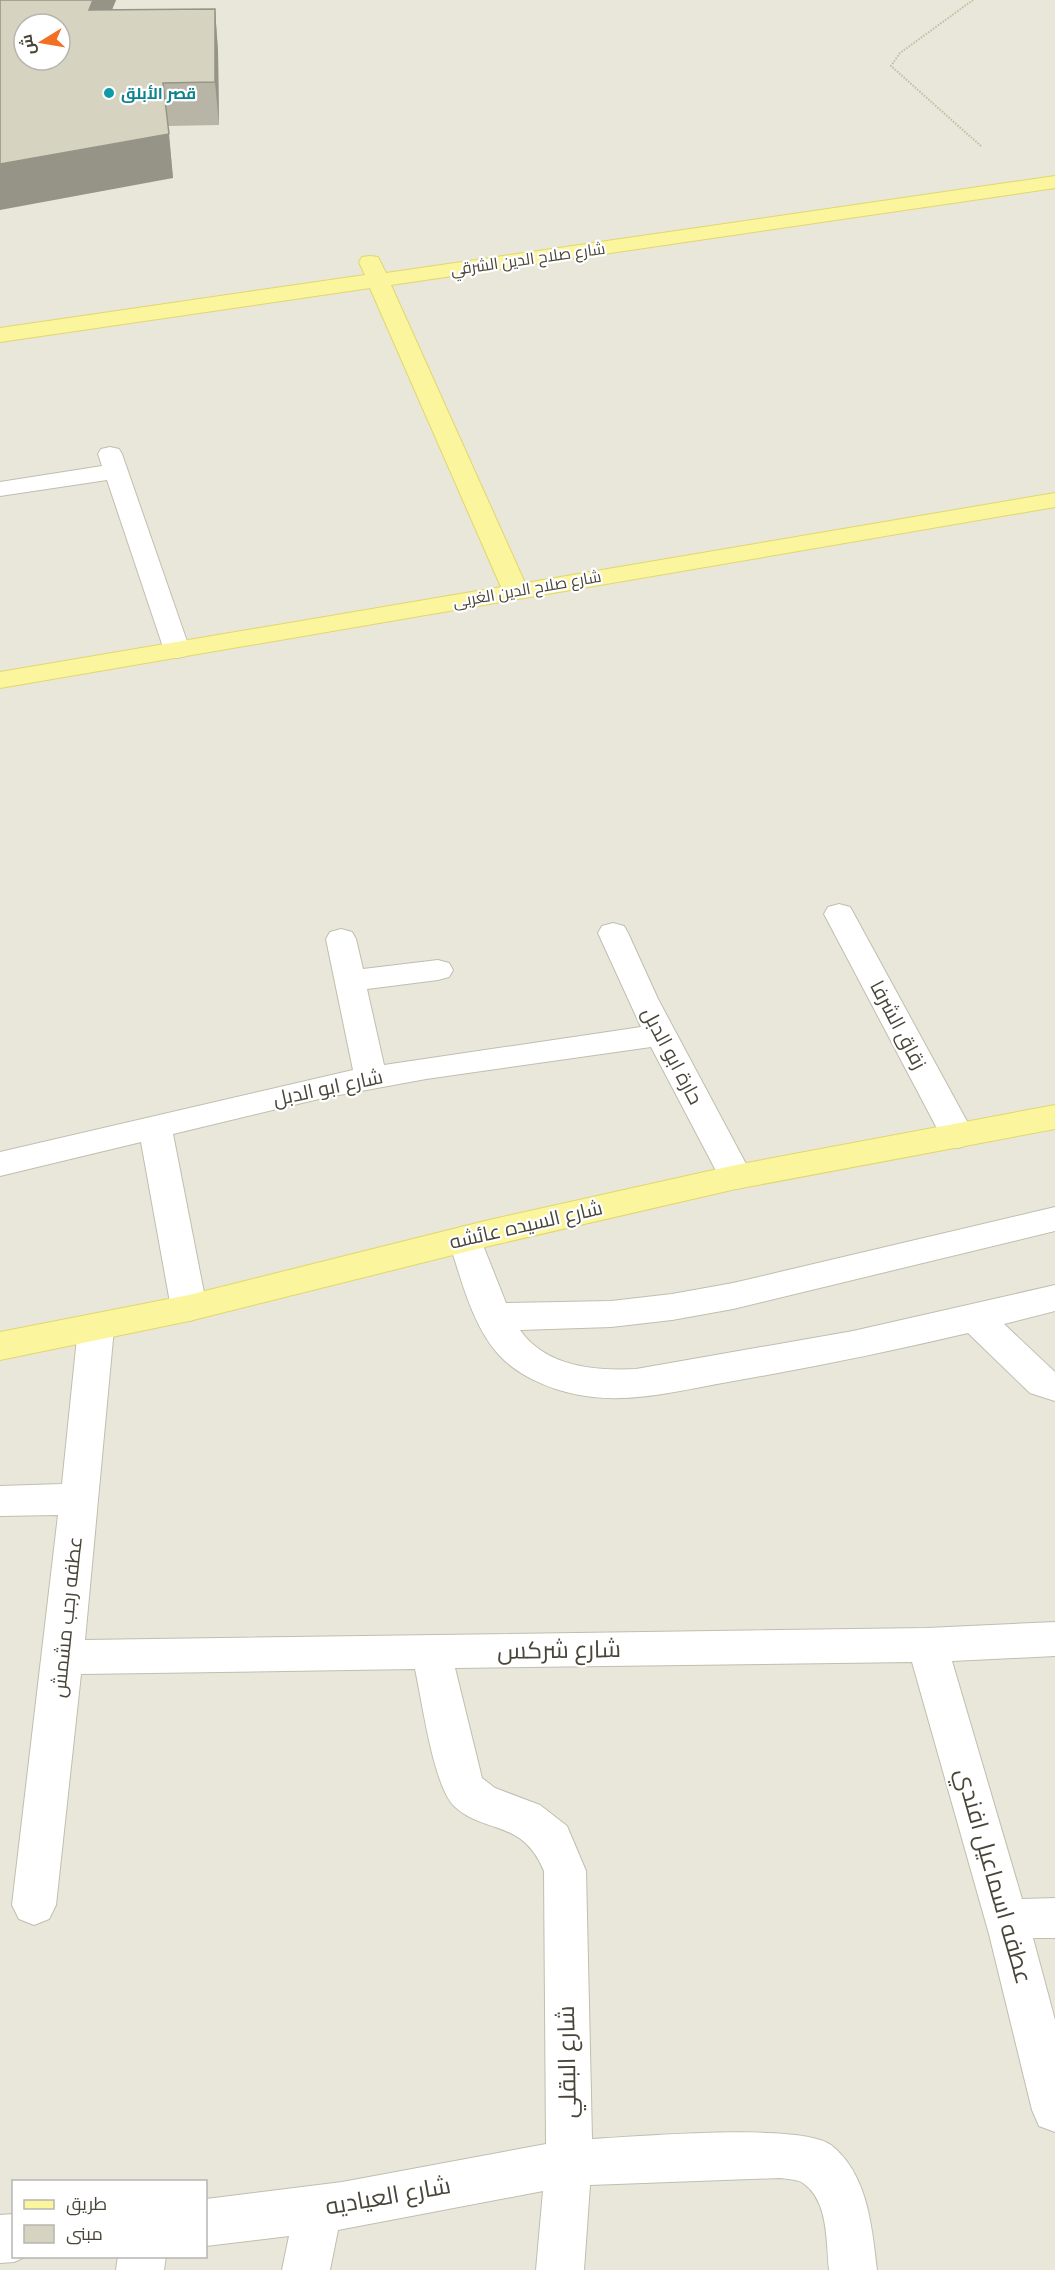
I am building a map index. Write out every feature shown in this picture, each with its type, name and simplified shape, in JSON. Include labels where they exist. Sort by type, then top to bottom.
[{"type":"main road","name":"شارع صلاح الدين الشرقي","points":[[0,335],[375,272],[1055,165]]},
{"type":"main road","name":"شارع صلاح الدين الشرقي","points":[[0,315],[375,272],[1055,182]]},
{"type":"main road","points":[[375,272],[516,591]]},
{"type":"main road","name":"شارع صلاح الدين الغربى","points":[[0,680],[1055,500]]},
{"type":"main road","name":"شارع السيده عائشه","points":[[0,1346],[189,1308],[465,1239],[736,1177],[1055,1117]]},
{"type":"street","points":[[0,489],[113,463],[177,650]]},
{"type":"street","name":"زقاق الشرفا","points":[[839,914],[958,1136]]},
{"type":"street","name":"حارة ابو الدبل","points":[[613,933],[642,999],[736,1177]]},
{"type":"street","points":[[341,939],[371,1078]]},
{"type":"street","points":[[350,981],[438,969]]},
{"type":"street","name":"شارع ابو الدبل","points":[[0,1164],[323,1087],[661,1035]]},
{"type":"street","points":[[155,1128],[189,1308]]},
{"type":"street","points":[[494,1317],[611,1314],[682,1305],[733,1296],[1055,1219]]},
{"type":"street","points":[[465,1239],[494,1317],[518,1351],[555,1374],[602,1384],[650,1381],[803,1356],[1055,1298]]},
{"type":"street","points":[[975,1318],[1042,1383],[1055,1387]]},
{"type":"street","name":"عطفه رجب مشمش","points":[[34,1905],[63,1658],[96,1328]]},
{"type":"street","points":[[0,1501],[79,1500]]},
{"type":"street","name":"شارع شركس","points":[[63,1658],[927,1645],[1055,1639]]},
{"type":"street","name":"عطفه اسماعيل افندي","points":[[927,1645],[978,1814],[1029,2001],[1055,2110]]},
{"type":"street","name":"شارع البقلي","points":[[431,1653],[458,1773],[467,1791],[480,1801],[525,1818],[552,1840],[565,1871],[569,2163]]},
{"type":"street","points":[[1006,1919],[1055,1918]]},
{"type":"street","points":[[560,2270],[569,2163],[780,2155],[814,2161],[835,2184],[846,2212],[853,2270]]},
{"type":"street","name":"شارع العياديه","points":[[207,2223],[318,2209],[569,2163]]},
{"type":"street","points":[[306,2270],[318,2209]]},
{"type":"path","points":[[973,0],[900,53],[891,66],[987,151]]},
{"type":"shaded area","points":[[0,0],[1055,0],[1055,2270],[0,2270]]},
{"type":"building","name":"قصر الأبلق","points":[[0,0],[93,0],[89,10],[215,9],[215,82],[163,83],[169,134],[0,164]]},
{"type":"place","name":"قصر الأبلق","points":[[109,93]]}]
